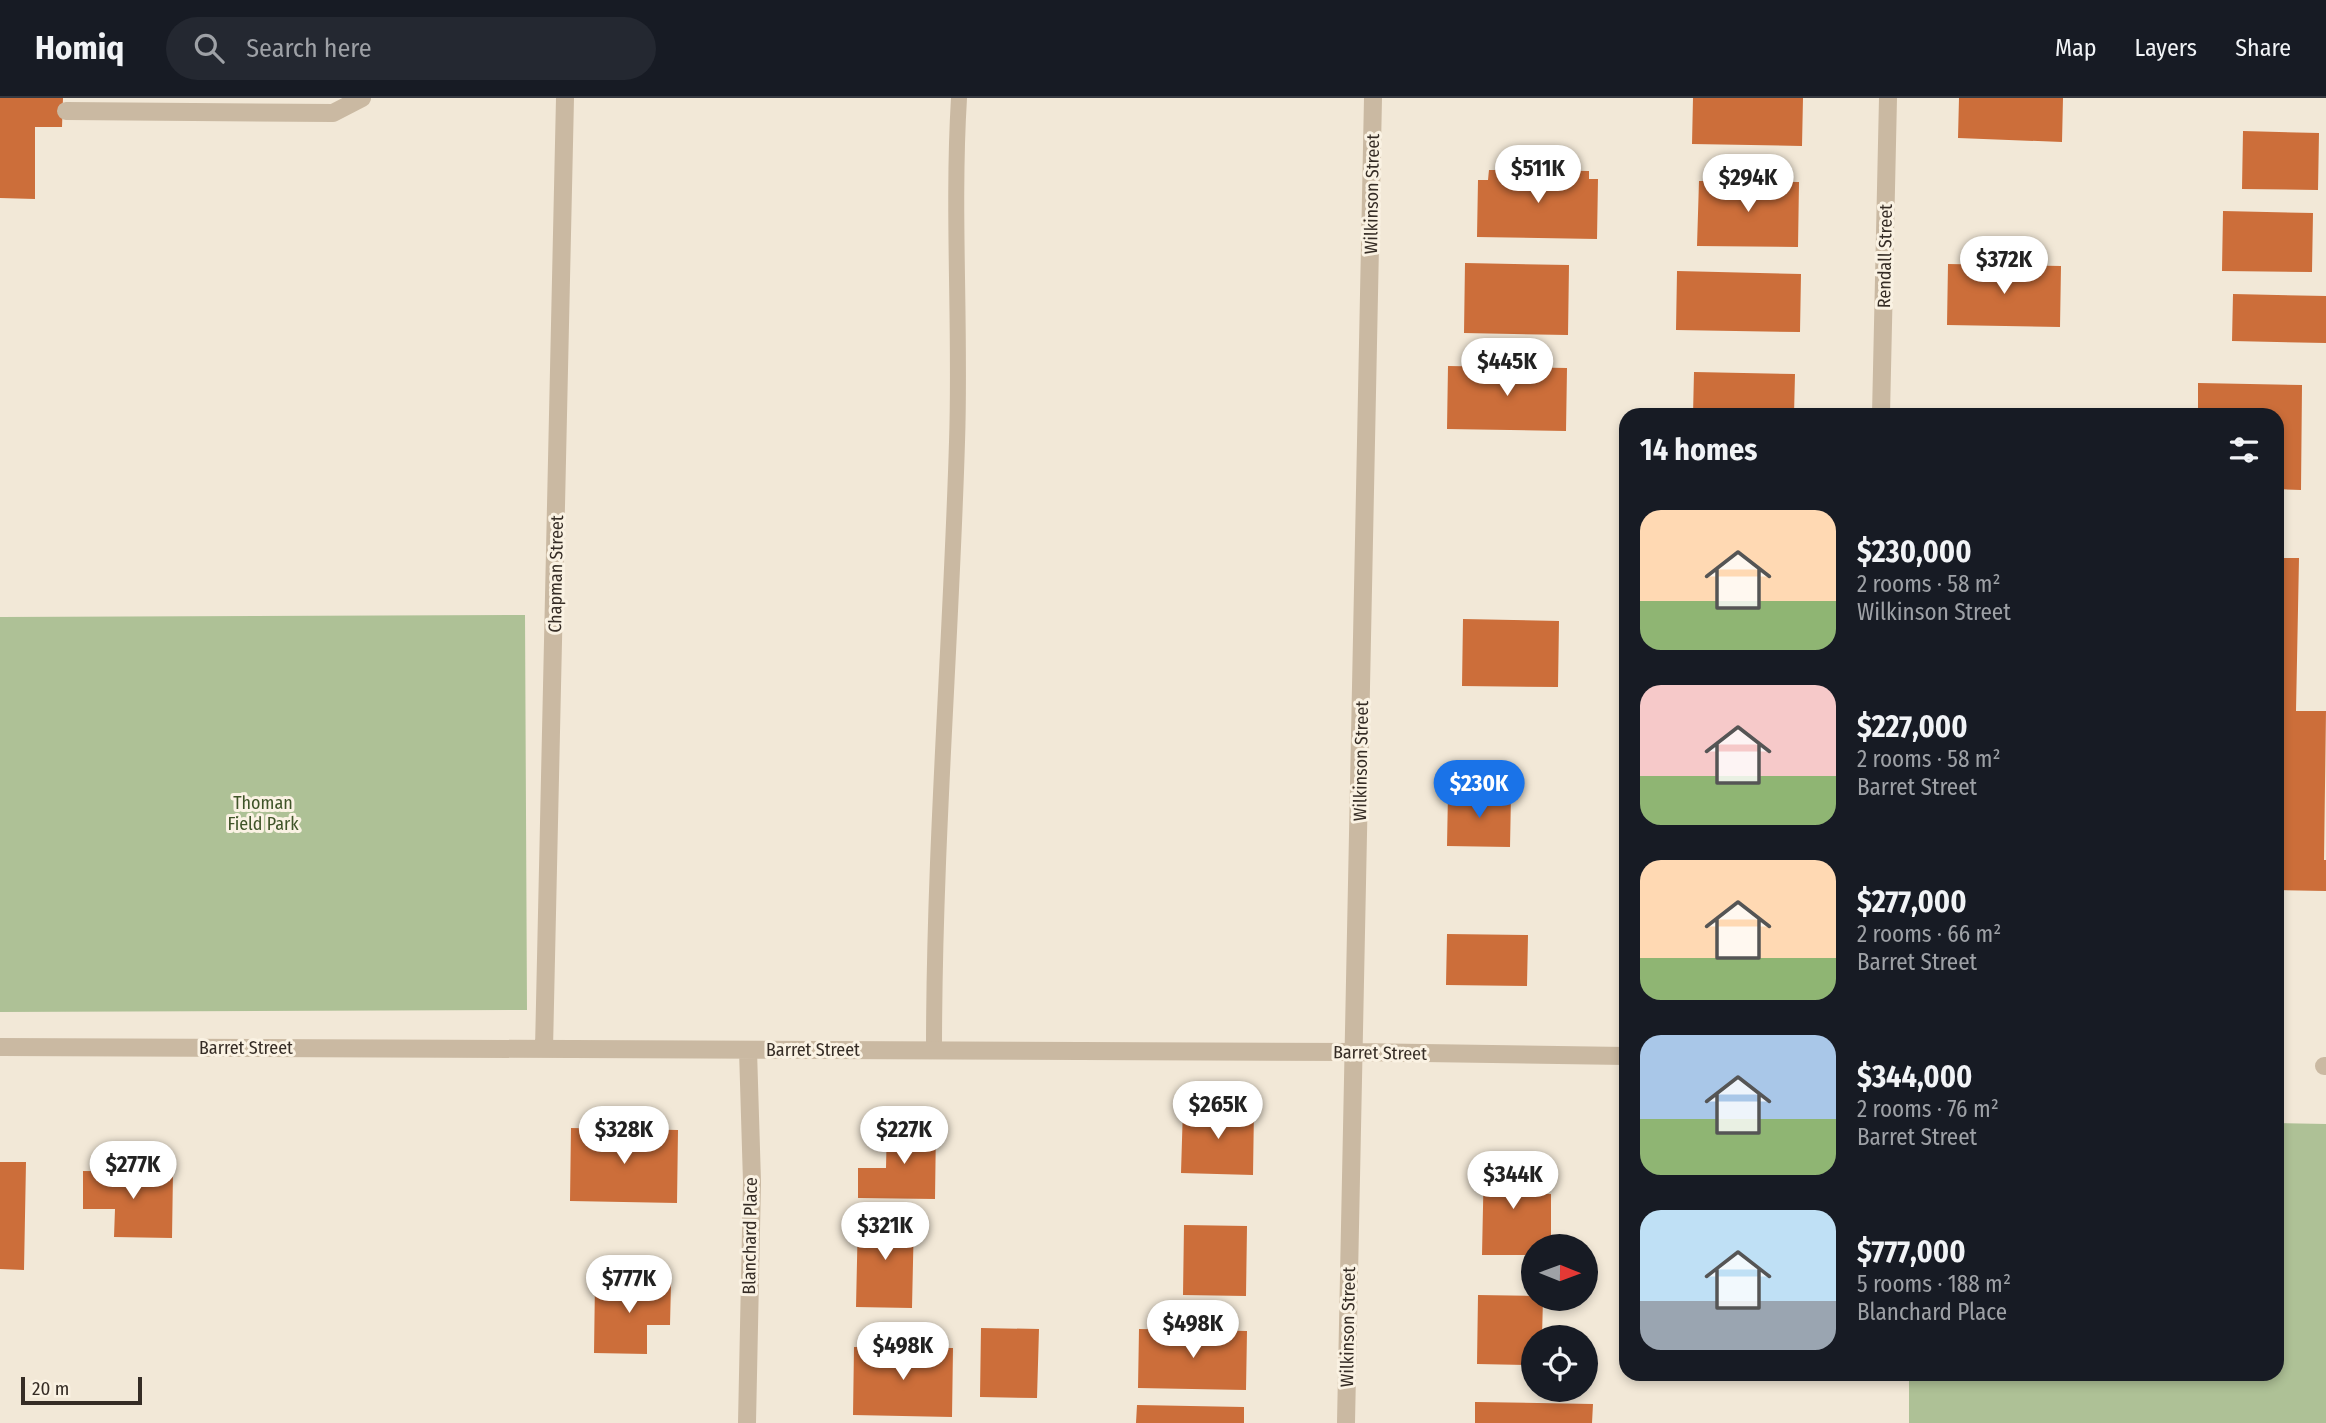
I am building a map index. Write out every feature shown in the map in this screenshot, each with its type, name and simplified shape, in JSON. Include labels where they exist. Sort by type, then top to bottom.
[{"type":"street","points":[[66,111],[333,113],[362,98]]},
{"type":"street","name":"Chapman Street","points":[[544,1049],[565,98]]},
{"type":"street","name":"Wilkinson Street","points":[[1346,1423],[1373,98]]},
{"type":"street","name":"Rendall Street","points":[[1881,408],[1888,98]]},
{"type":"street","name":"Barret Street","points":[[0,1047],[1355,1052],[1619,1056]]},
{"type":"street","name":"Blanchard Place","points":[[747,1423],[752,1182],[748,1050]]},
{"type":"lane","points":[[934,1050],[934,929],[959,394],[954,187],[959,98]]},
{"type":"green space","name":"Thoman Field Park","points":[[525,615],[527,1010],[0,1012],[0,617]]},
{"type":"green space","points":[[2284,1123],[2326,1124],[2326,1423],[1909,1423],[1909,1381],[2284,1381]]},
{"type":"building","points":[[0,98],[63,98],[62,127],[35,127],[35,199],[0,198]]},
{"type":"building","points":[[1693,98],[1803,98],[1802,146],[1692,144]]},
{"type":"building","points":[[1959,98],[2063,98],[2062,142],[1958,138]]},
{"type":"building","points":[[2243,131],[2319,133],[2318,190],[2242,189]]},
{"type":"building","points":[[1489,170],[1589,171],[1589,179],[1598,179],[1597,239],[1477,237],[1478,180],[1488,180]]},
{"type":"building","points":[[1699,181],[1799,182],[1798,247],[1697,246]]},
{"type":"building","points":[[2223,211],[2313,213],[2312,272],[2222,271]]},
{"type":"building","points":[[1465,263],[1569,265],[1568,335],[1464,333]]},
{"type":"building","points":[[1948,264],[2061,266],[2060,327],[1947,325]]},
{"type":"building","points":[[1677,271],[1801,274],[1800,332],[1676,330]]},
{"type":"building","points":[[2233,294],[2326,296],[2326,343],[2232,341]]},
{"type":"building","points":[[1448,366],[1567,368],[1566,431],[1447,429]]},
{"type":"building","points":[[1694,372],[1795,374],[1794,408],[1693,408]]},
{"type":"building","points":[[2198,383],[2302,385],[2301,490],[2284,489],[2284,408],[2198,408]]},
{"type":"building","points":[[2284,558],[2299,558],[2296,711],[2326,711],[2326,891],[2284,890]]},
{"type":"building","points":[[1463,619],[1559,621],[1558,687],[1462,686]]},
{"type":"building","points":[[1448,793],[1511,795],[1510,847],[1447,846]]},
{"type":"building","points":[[1447,934],[1528,935],[1527,986],[1446,985]]},
{"type":"building","points":[[1183,1107],[1254,1108],[1253,1175],[1181,1173]]},
{"type":"building","points":[[887,1124],[936,1125],[935,1199],[858,1198],[858,1168],[886,1168]]},
{"type":"building","points":[[571,1128],[678,1130],[677,1203],[570,1201]]},
{"type":"building","points":[[1484,1159],[1527,1160],[1527,1193],[1551,1194],[1551,1234],[1521,1234],[1521,1255],[1482,1255]]},
{"type":"building","points":[[0,1162],[26,1162],[24,1270],[0,1269]]},
{"type":"building","points":[[83,1171],[173,1172],[172,1238],[114,1237],[115,1209],[83,1209]]},
{"type":"building","points":[[858,1216],[914,1217],[912,1308],[856,1307]]},
{"type":"building","points":[[1184,1225],[1247,1226],[1246,1296],[1183,1295]]},
{"type":"building","points":[[595,1281],[671,1283],[670,1325],[647,1325],[647,1354],[594,1353]]},
{"type":"building","points":[[1478,1295],[1521,1296],[1521,1311],[1543,1311],[1542,1325],[1521,1325],[1521,1365],[1477,1364]]},
{"type":"building","points":[[981,1328],[1039,1329],[1037,1398],[980,1397]]},
{"type":"building","points":[[1139,1329],[1247,1331],[1246,1390],[1138,1388]]},
{"type":"building","points":[[854,1347],[953,1348],[952,1417],[853,1415]]},
{"type":"building","points":[[1475,1402],[1593,1404],[1592,1423],[1475,1423]]},
{"type":"building","points":[[1137,1405],[1244,1407],[1244,1423],[1136,1423]]}]
